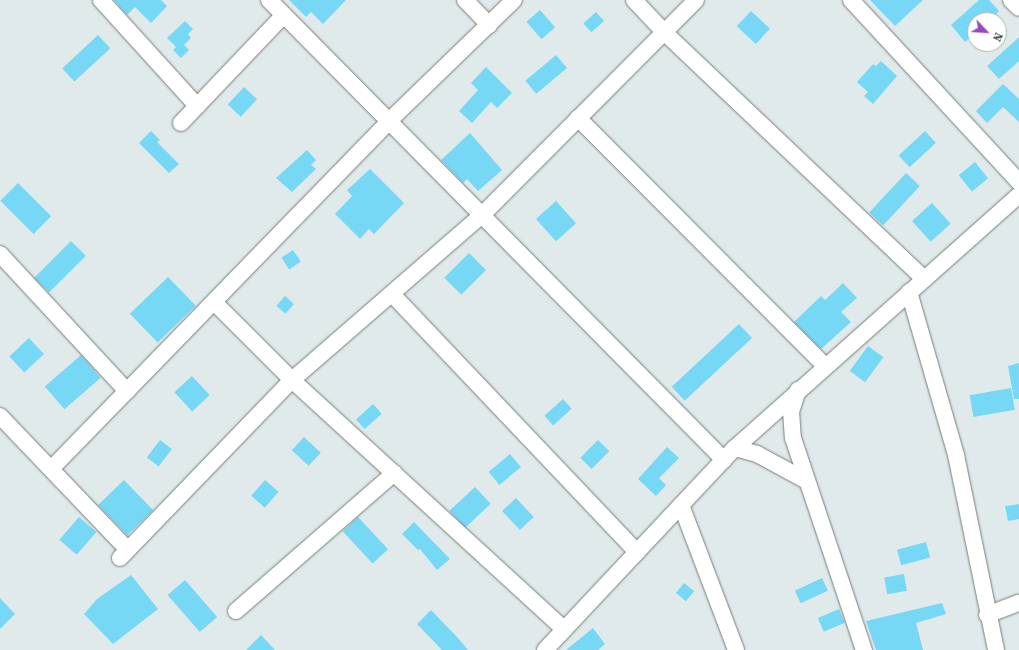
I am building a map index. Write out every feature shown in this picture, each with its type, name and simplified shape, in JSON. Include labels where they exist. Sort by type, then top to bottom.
[{"type":"street","points":[[100,0],[197,106]]},
{"type":"street","points":[[269,0],[724,460]]},
{"type":"street","points":[[465,0],[489,24]]},
{"type":"street","points":[[51,469],[390,121],[514,0]]},
{"type":"street","points":[[634,0],[664,32],[924,279]]},
{"type":"street","points":[[0,416],[51,469],[124,554],[292,380],[482,214],[696,0]]},
{"type":"street","points":[[851,0],[1019,182]]},
{"type":"street","points":[[1011,0],[1019,8]]},
{"type":"street","points":[[181,123],[284,15]]},
{"type":"street","points":[[578,118],[825,366]]},
{"type":"street","points":[[545,650],[735,448],[798,390],[1019,195]]},
{"type":"street","points":[[0,254],[127,391]]},
{"type":"street","points":[[909,292],[956,455],[987,615],[996,650]]},
{"type":"street","points":[[392,294],[637,552]]},
{"type":"street","points":[[214,302],[292,380],[564,629]]},
{"type":"street","points":[[798,390],[791,411],[793,438],[864,650]]},
{"type":"street","points":[[735,448],[756,454],[807,481]]},
{"type":"street","points":[[236,611],[394,473]]},
{"type":"street","points":[[681,505],[736,650]]},
{"type":"street","points":[[987,615],[1019,602]]},
{"type":"building","points":[[114,0],[161,0],[167,6],[151,23],[135,7],[127,15]]},
{"type":"building","points":[[289,0],[346,0],[323,24],[311,12],[306,17]]},
{"type":"building","points":[[870,0],[923,0],[895,26]]},
{"type":"building","points":[[979,0],[989,0],[999,11],[967,12],[967,40],[965,42],[951,25]]},
{"type":"building","points":[[540,10],[555,27],[542,39],[526,22]]},
{"type":"building","points":[[751,11],[770,29],[756,44],[737,26]]},
{"type":"building","points":[[596,12],[604,21],[591,32],[583,23]]},
{"type":"building","points":[[185,21],[193,29],[188,34],[191,38],[184,45],[189,50],[181,58],[173,50],[176,47],[167,38]]},
{"type":"building","points":[[98,35],[110,48],[74,82],[62,68]]},
{"type":"building","points":[[1019,37],[1019,61],[999,79],[987,66],[1002,52],[1007,52],[1007,48]]},
{"type":"building","points":[[556,55],[567,68],[536,94],[525,81]]},
{"type":"building","points":[[881,61],[897,76],[873,104],[864,96],[868,92],[857,82],[873,64],[876,66]]},
{"type":"building","points":[[486,67],[512,93],[497,108],[491,102],[472,123],[459,111],[478,90],[471,83]]},
{"type":"building","points":[[1003,84],[1019,99],[1019,122],[1003,107],[987,123],[976,111]]},
{"type":"building","points":[[244,87],[257,99],[241,117],[228,105]]},
{"type":"building","points":[[151,131],[160,140],[157,142],[179,164],[169,173],[139,143]]},
{"type":"building","points":[[925,131],[936,143],[910,167],[899,156]]},
{"type":"building","points":[[470,133],[502,170],[478,191],[467,179],[463,183],[441,160]]},
{"type":"building","points":[[307,150],[316,160],[311,165],[316,169],[292,192],[276,178]]},
{"type":"building","points":[[975,162],[988,178],[972,192],[959,175]]},
{"type":"building","points":[[370,169],[404,203],[374,234],[369,229],[360,239],[335,214],[352,196],[347,190]]},
{"type":"building","points":[[906,173],[920,186],[883,225],[869,212]]},
{"type":"building","points":[[18,183],[51,216],[34,234],[0,201]]},
{"type":"building","points":[[556,201],[576,223],[556,241],[536,219]]},
{"type":"building","points":[[932,203],[951,224],[931,242],[912,221]]},
{"type":"building","points":[[71,241],[86,256],[49,293],[34,278]]},
{"type":"building","points":[[293,250],[301,262],[289,269],[281,258]]},
{"type":"building","points":[[469,253],[486,270],[461,295],[444,278]]},
{"type":"building","points":[[168,277],[196,306],[158,343],[130,314]]},
{"type":"building","points":[[843,283],[857,298],[841,312],[851,322],[821,349],[794,322],[821,296],[825,300]]},
{"type":"building","points":[[285,296],[294,304],[285,314],[276,306]]},
{"type":"building","points":[[739,324],[752,338],[685,401],[672,387]]},
{"type":"building","points":[[29,338],[44,354],[24,373],[9,356]]},
{"type":"building","points":[[868,346],[883,357],[865,382],[850,371]]},
{"type":"building","points":[[81,355],[101,378],[64,409],[45,386]]},
{"type":"building","points":[[1019,363],[1019,399],[1014,399],[1008,366]]},
{"type":"building","points":[[192,376],[210,395],[192,411],[174,392]]},
{"type":"building","points":[[1011,388],[1015,410],[973,417],[970,395]]},
{"type":"building","points":[[563,399],[572,409],[553,425],[544,416]]},
{"type":"building","points":[[373,404],[382,414],[365,429],[356,419]]},
{"type":"building","points":[[304,437],[321,453],[309,466],[292,450]]},
{"type":"building","points":[[160,440],[172,449],[159,467],[147,458]]},
{"type":"building","points":[[598,440],[609,451],[592,469],[580,458]]},
{"type":"building","points":[[667,447],[679,458],[659,478],[666,485],[656,496],[638,479]]},
{"type":"building","points":[[510,454],[521,467],[499,485],[489,472]]},
{"type":"building","points":[[124,480],[153,510],[127,535],[98,505]]},
{"type":"building","points":[[265,480],[279,492],[265,508],[251,496]]},
{"type":"building","points":[[475,487],[491,504],[465,528],[449,511]]},
{"type":"building","points":[[516,498],[534,517],[520,530],[502,511]]},
{"type":"building","points":[[1019,504],[1019,519],[1008,521],[1005,506]]},
{"type":"building","points":[[79,517],[96,532],[77,555],[59,540]]},
{"type":"building","points":[[358,517],[388,549],[373,564],[343,531]]},
{"type":"building","points":[[414,522],[450,559],[437,570],[420,549],[418,550],[402,534]]},
{"type":"building","points":[[926,542],[930,557],[901,565],[897,550]]},
{"type":"building","points":[[904,574],[907,591],[887,594],[884,577]]},
{"type":"building","points":[[131,575],[158,609],[113,644],[84,614],[97,599]]},
{"type":"building","points":[[822,578],[828,591],[801,603],[795,591]]},
{"type":"building","points":[[185,580],[217,617],[200,632],[168,595]]},
{"type":"building","points":[[684,583],[694,591],[686,601],[676,593]]},
{"type":"building","points":[[0,598],[15,614],[0,629]]},
{"type":"building","points":[[942,603],[946,614],[916,623],[923,650],[876,650],[866,621]]},
{"type":"building","points":[[839,609],[845,623],[824,632],[818,618]]},
{"type":"building","points":[[431,610],[468,650],[442,650],[417,624]]},
{"type":"building","points":[[593,628],[605,644],[598,650],[566,650]]},
{"type":"building","points":[[261,635],[275,650],[246,650]]}]
